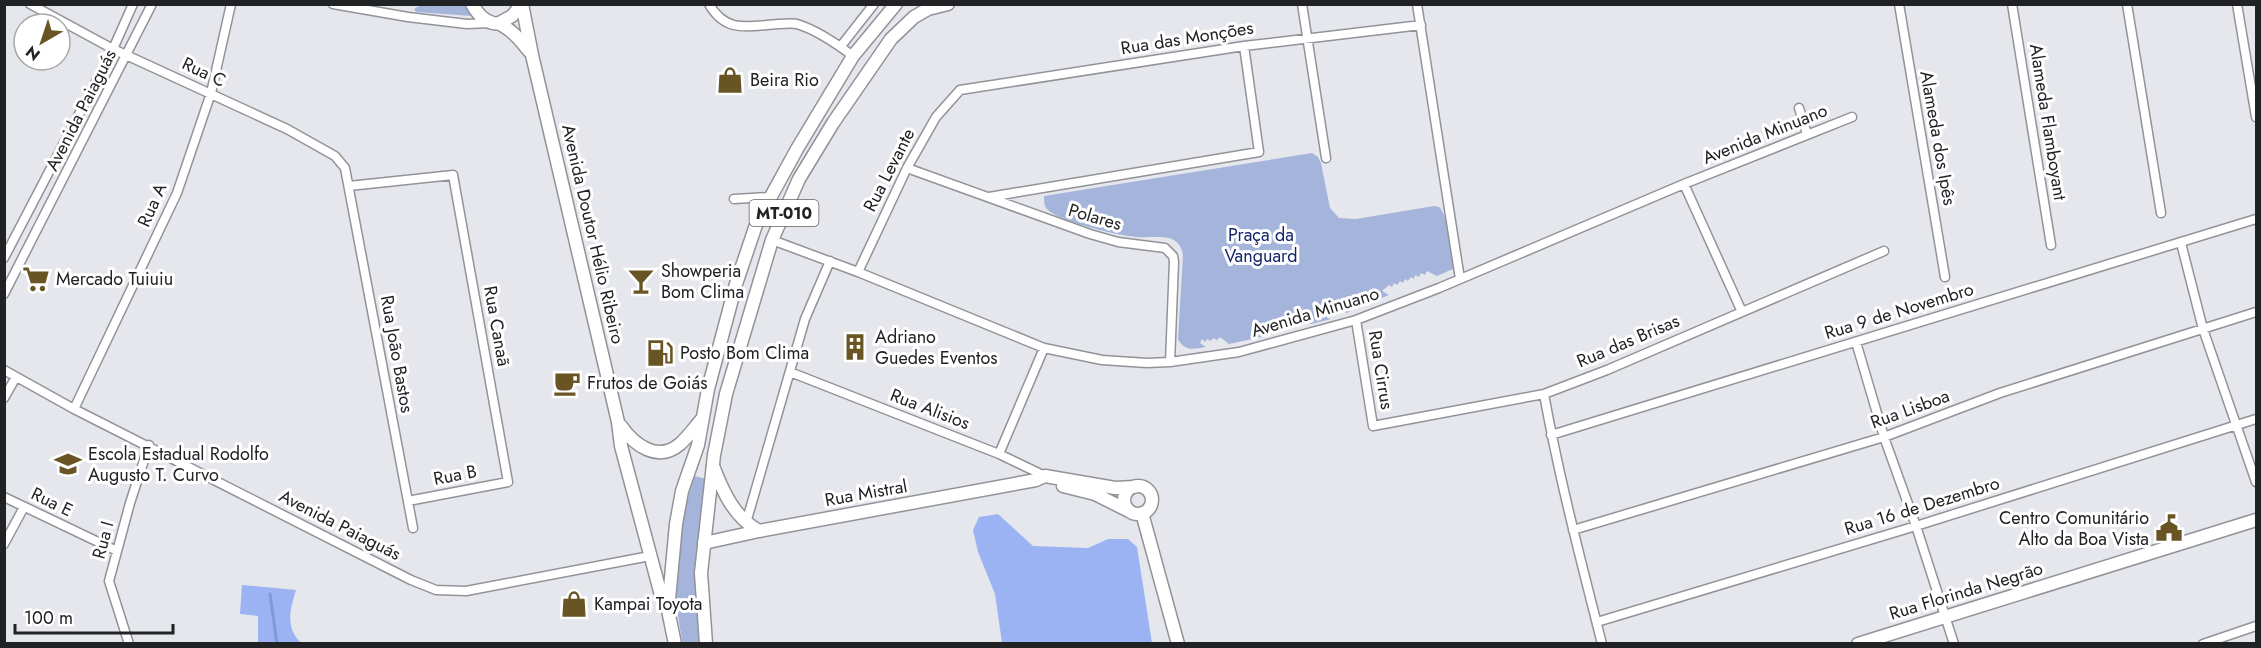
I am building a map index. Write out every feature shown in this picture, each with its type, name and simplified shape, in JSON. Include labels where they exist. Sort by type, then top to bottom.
[{"type":"main road","name":"Avenida Doutor Hélio Ribeiro","points":[[472,4],[484,20],[495,23],[518,36],[532,55]]},
{"type":"main road","name":"Avenida Doutor Hélio Ribeiro","points":[[495,23],[512,16],[522,4]]},
{"type":"main road","name":"Avenida Doutor Hélio Ribeiro","points":[[522,4],[618,422],[621,446],[646,543],[661,595],[668,610]]},
{"type":"main road","name":"MT-010","points":[[703,418],[714,365],[736,284],[757,222],[854,56],[896,4]]},
{"type":"main road","name":"MT-010","points":[[706,644],[701,592],[712,466],[726,394],[772,240],[800,178],[833,123],[891,39],[914,17],[928,9],[948,4]]},
{"type":"main road","points":[[618,422],[638,446],[656,452],[665,452],[675,448],[703,418]]},
{"type":"main road","points":[[675,644],[668,610],[676,524],[682,491],[698,445],[703,418]]},
{"type":"main road","points":[[712,466],[726,496],[746,523],[759,531]]},
{"type":"main road","points":[[1045,480],[1115,488],[1143,488],[1150,494],[1149,507],[1136,512],[1095,494],[1045,480]]},
{"type":"main road","name":"Rua Mistral","points":[[704,543],[759,531],[1045,480]]},
{"type":"main road","points":[[1134,487],[1127,492],[1124,500],[1136,512],[1178,644]]},
{"type":"main road","name":"Rua Florinda Negrão","points":[[1858,644],[2256,520]]},
{"type":"street","name":"Rua C","points":[[30,4],[113,49],[286,129],[335,156],[345,168],[349,186]]},
{"type":"street","name":"Avenida Paiaguás","points":[[4,258],[113,49],[133,4]]},
{"type":"street","name":"Avenida Paiaguás","points":[[4,294],[128,55],[152,4]]},
{"type":"street","name":"Rua A","points":[[74,409],[177,193],[211,93],[231,4]]},
{"type":"street","points":[[333,4],[467,24],[495,23]]},
{"type":"street","points":[[709,4],[715,15],[728,25],[751,27],[796,24],[841,46],[854,56]]},
{"type":"street","points":[[841,46],[874,4]]},
{"type":"street","points":[[1302,4],[1326,158]]},
{"type":"street","points":[[1417,4],[1460,279]]},
{"type":"street","name":"Alameda dos Ipês","points":[[1899,4],[1945,277]]},
{"type":"street","name":"Alameda Flamboyant","points":[[2012,4],[2050,245]]},
{"type":"street","points":[[2127,4],[2161,213]]},
{"type":"street","points":[[2237,4],[2256,117]]},
{"type":"street","name":"Rua das Monções","points":[[960,90],[1244,46],[1420,25]]},
{"type":"street","points":[[989,197],[1258,152],[1244,46]]},
{"type":"street","name":"Rua Levante","points":[[858,272],[907,168],[936,117],[960,90]]},
{"type":"street","points":[[1799,108],[1807,134]]},
{"type":"street","name":"Avenida Minuano","points":[[772,240],[858,272],[1044,348],[1102,360],[1170,362],[1239,352],[1356,320],[1852,117]]},
{"type":"street","name":"Polares","points":[[907,168],[1090,234],[1118,242],[1165,248],[1170,251],[1174,262],[1170,362]]},
{"type":"street","name":"Rua Canaã","points":[[349,186],[453,175],[508,482]]},
{"type":"street","points":[[1684,184],[1742,312]]},
{"type":"street","name":"Rua João Bastos","points":[[349,186],[413,528]]},
{"type":"street","points":[[734,199],[770,197]]},
{"type":"street","name":"Rua 9 de Novembro","points":[[1551,435],[2256,219]]},
{"type":"street","points":[[2181,243],[2203,329],[2256,482]]},
{"type":"street","name":"Rua das Brisas","points":[[1373,426],[1544,394],[1607,370],[1884,251]]},
{"type":"street","points":[[746,523],[805,320],[830,261]]},
{"type":"street","name":"Rua Lisboa","points":[[1573,530],[1884,437],[2000,393],[2256,312]]},
{"type":"street","name":"Rua Cirrus","points":[[1356,320],[1373,426]]},
{"type":"street","points":[[1856,342],[1884,437],[1916,526],[1954,644]]},
{"type":"street","points":[[999,454],[1044,348]]},
{"type":"street","name":"Avenida Paiaguás","points":[[4,370],[74,409],[149,445],[411,580],[436,590],[466,591],[650,556]]},
{"type":"street","name":"Rua Alisios","points":[[790,372],[999,454],[1045,480]]},
{"type":"street","points":[[4,398],[16,377]]},
{"type":"street","points":[[1544,394],[1573,530],[1602,644]]},
{"type":"street","name":"Rua 16 de Dezembro","points":[[1597,622],[1916,526],[2256,419]]},
{"type":"street","name":"Rua I","points":[[129,644],[109,581],[130,503],[149,445]]},
{"type":"street","name":"Rua B","points":[[408,501],[508,482]]},
{"type":"street","name":"Rua E","points":[[4,497],[117,551]]},
{"type":"street","points":[[4,544],[24,507]]},
{"type":"street","points":[[2203,644],[2256,626]]},
{"type":"green space","points":[[421,5],[464,5],[472,16],[416,12],[414,9]]},
{"type":"green space","name":"Praça da Vanguard","points":[[1312,153],[1321,163],[1330,208],[1339,218],[1356,219],[1439,207],[1450,236],[1453,269],[1437,276],[1427,271],[1425,275],[1421,273],[1419,277],[1415,275],[1414,279],[1411,277],[1408,281],[1405,279],[1403,283],[1400,281],[1397,285],[1394,283],[1392,287],[1389,285],[1382,291],[1389,295],[1377,300],[1367,296],[1360,300],[1356,299],[1354,302],[1351,300],[1344,307],[1352,310],[1347,313],[1339,310],[1337,313],[1330,310],[1327,318],[1331,319],[1311,324],[1303,320],[1301,323],[1292,322],[1290,326],[1286,324],[1277,328],[1274,326],[1271,330],[1262,329],[1260,333],[1266,336],[1229,344],[1220,337],[1217,340],[1213,338],[1211,341],[1207,339],[1205,342],[1202,339],[1200,343],[1206,347],[1190,349],[1178,339],[1183,255],[1177,242],[1169,238],[1128,236],[1089,227],[1053,214],[1044,203],[1044,196]]},
{"type":"green space","points":[[694,476],[708,479],[697,569],[699,643],[683,644],[677,602],[678,559],[688,496]]},
{"type":"shaded area","points":[[998,514],[1033,546],[1088,548],[1108,539],[1128,539],[1137,547],[1152,643],[1002,643],[995,594],[978,552],[973,530],[979,517]]},
{"type":"shaded area","points":[[242,585],[296,590],[290,618],[293,631],[301,643],[258,643],[258,616],[240,614]]},
{"type":"waterway","points":[[270,594],[277,644]]},
{"type":"place","name":"Beira Rio","points":[[730,80]]},
{"type":"place","name":"Mercado Tuiuiu","points":[[36,279]]},
{"type":"place","name":"Showperia Bom Clima","points":[[641,281]]},
{"type":"place","name":"Adriano Guedes Eventos","points":[[855,347]]},
{"type":"place","name":"Posto Bom Clima","points":[[660,353]]},
{"type":"place","name":"Frutos de Goiás","points":[[567,383]]},
{"type":"place","name":"Escola Estadual Rodolfo Augusto T. Curvo","points":[[68,464]]},
{"type":"place","name":"Centro Comunitário Alto da Boa Vista","points":[[2169,528]]},
{"type":"place","name":"Kampai Toyota","points":[[574,604]]}]
